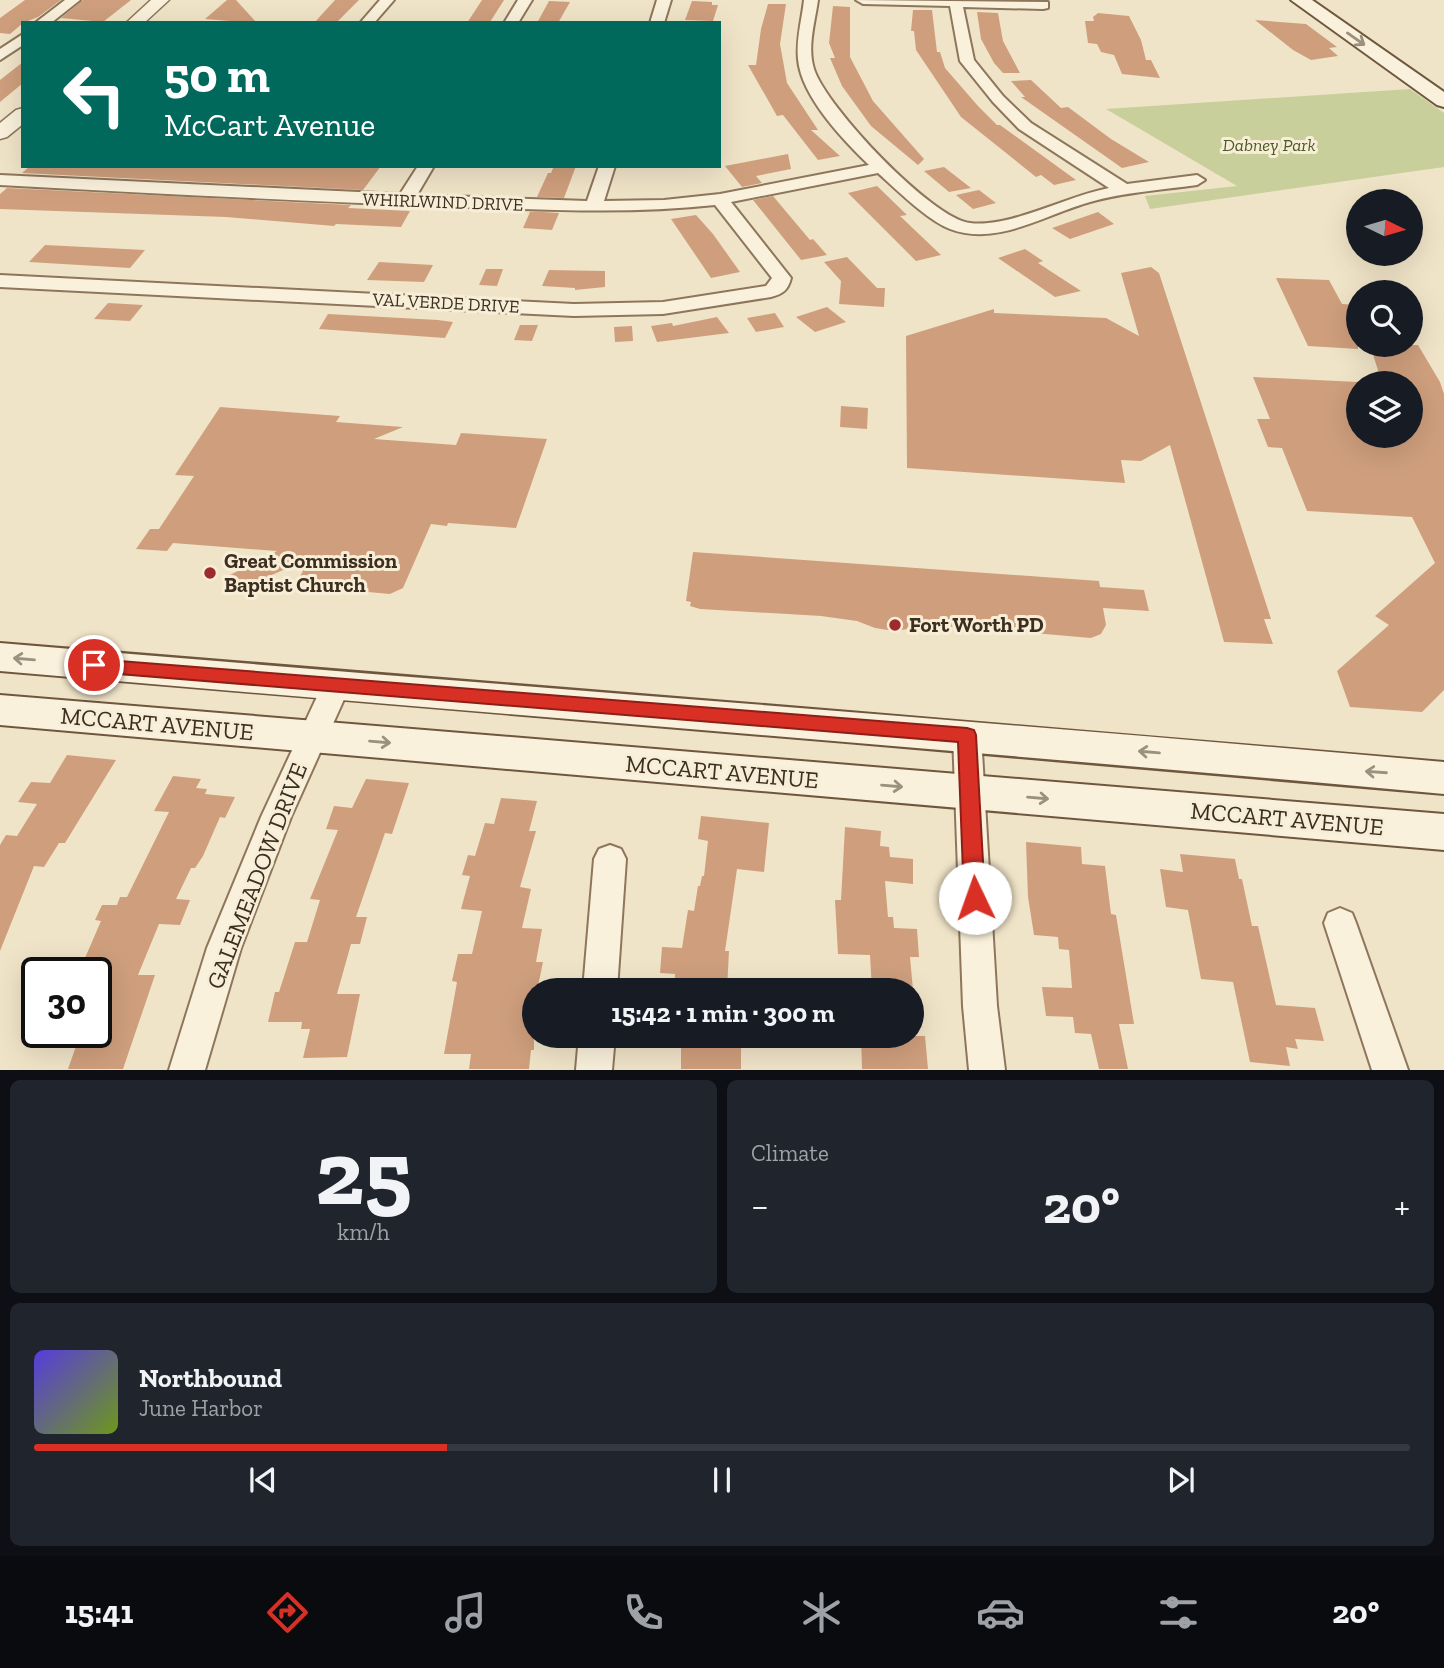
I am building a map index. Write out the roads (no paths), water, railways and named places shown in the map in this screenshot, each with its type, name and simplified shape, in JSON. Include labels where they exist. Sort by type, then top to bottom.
[{"type":"main road","points":[[1300,0],[1444,102]]},
{"type":"main road","points":[[0,657],[967,735],[1444,778]]},
{"type":"main road","name":"MCCART AVENUE","points":[[0,710],[1444,832]]},
{"type":"street","points":[[46,21],[73,0]]},
{"type":"street","points":[[136,21],[161,0]]},
{"type":"street","points":[[369,21],[387,0]]},
{"type":"street","points":[[512,21],[525,0]]},
{"type":"street","points":[[658,21],[664,0]]},
{"type":"street","points":[[811,0],[806,69],[827,109],[884,167],[943,218],[955,225],[971,229],[991,229],[1086,198],[1197,180]]},
{"type":"street","points":[[863,0],[1043,5]]},
{"type":"street","points":[[955,1],[967,61],[998,100],[1025,126],[1124,190]]},
{"type":"street","points":[[0,56],[12,43]]},
{"type":"street","points":[[0,133],[21,116]]},
{"type":"street","name":"WHIRLWIND DRIVE","points":[[0,180],[405,201],[664,205],[720,199],[884,167]]},
{"type":"street","points":[[405,201],[425,168]]},
{"type":"street","points":[[594,206],[606,168]]},
{"type":"street","name":"VAL VERDE DRIVE","points":[[0,281],[588,310],[663,308],[771,291],[779,287],[782,278],[720,199]]},
{"type":"street","name":"GALEMEADOW DRIVE","points":[[187,1069],[224,948],[276,817],[336,686]]},
{"type":"street","points":[[967,735],[980,1006],[988,1069]]},
{"type":"street","points":[[601,978],[610,859]]},
{"type":"street","points":[[1340,923],[1390,1069]]},
{"type":"street","points":[[594,1069],[596,1048]]},
{"type":"place","name":"Great Commission Baptist Church","points":[[210,573]]},
{"type":"place","name":"Fort Worth PD","points":[[895,625]]},
{"type":"park label","name":"Dabney Park","points":[[1269,145]]}]
